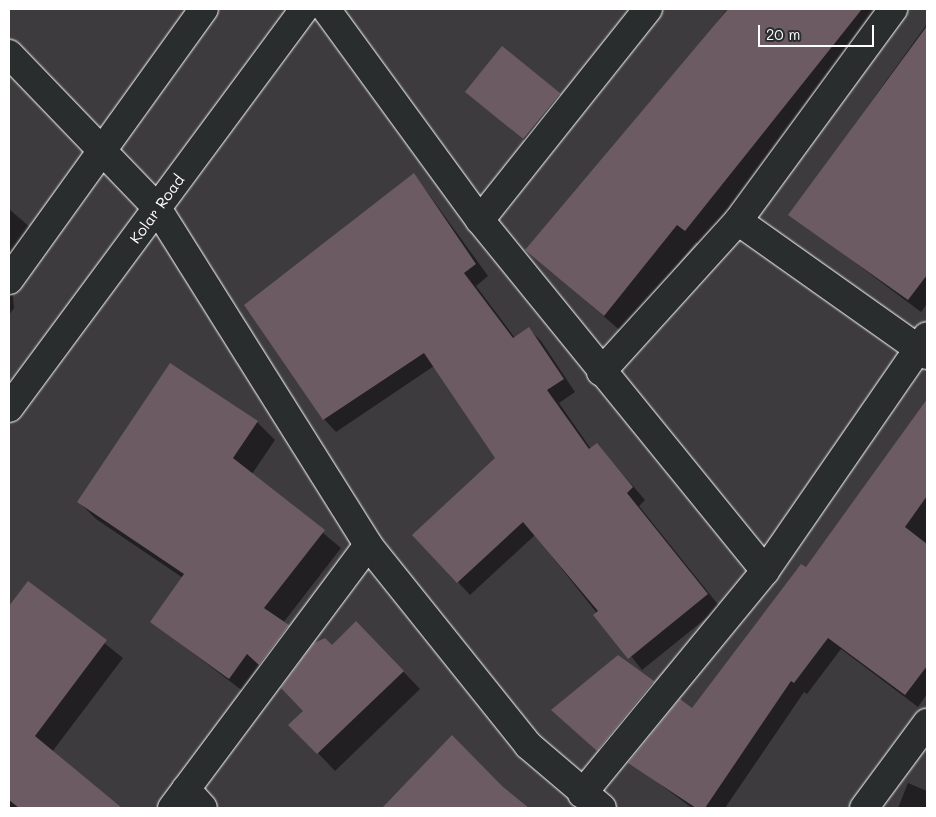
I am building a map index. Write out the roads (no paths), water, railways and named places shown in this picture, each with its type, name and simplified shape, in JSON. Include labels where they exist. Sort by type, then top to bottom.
[{"type":"street","points":[[9,280],[204,9]]},
{"type":"street","name":"Kolar Road","points":[[9,408],[304,9]]},
{"type":"street","points":[[326,9],[480,220],[601,372],[765,571]]},
{"type":"street","points":[[480,220],[648,9]]},
{"type":"street","points":[[601,372],[738,221],[893,9]]},
{"type":"street","points":[[9,54],[157,208],[368,545],[528,745],[592,801],[765,571],[924,346],[738,221]]},
{"type":"street","points":[[187,802],[368,545]]},
{"type":"street","points":[[864,808],[927,723]]}]
